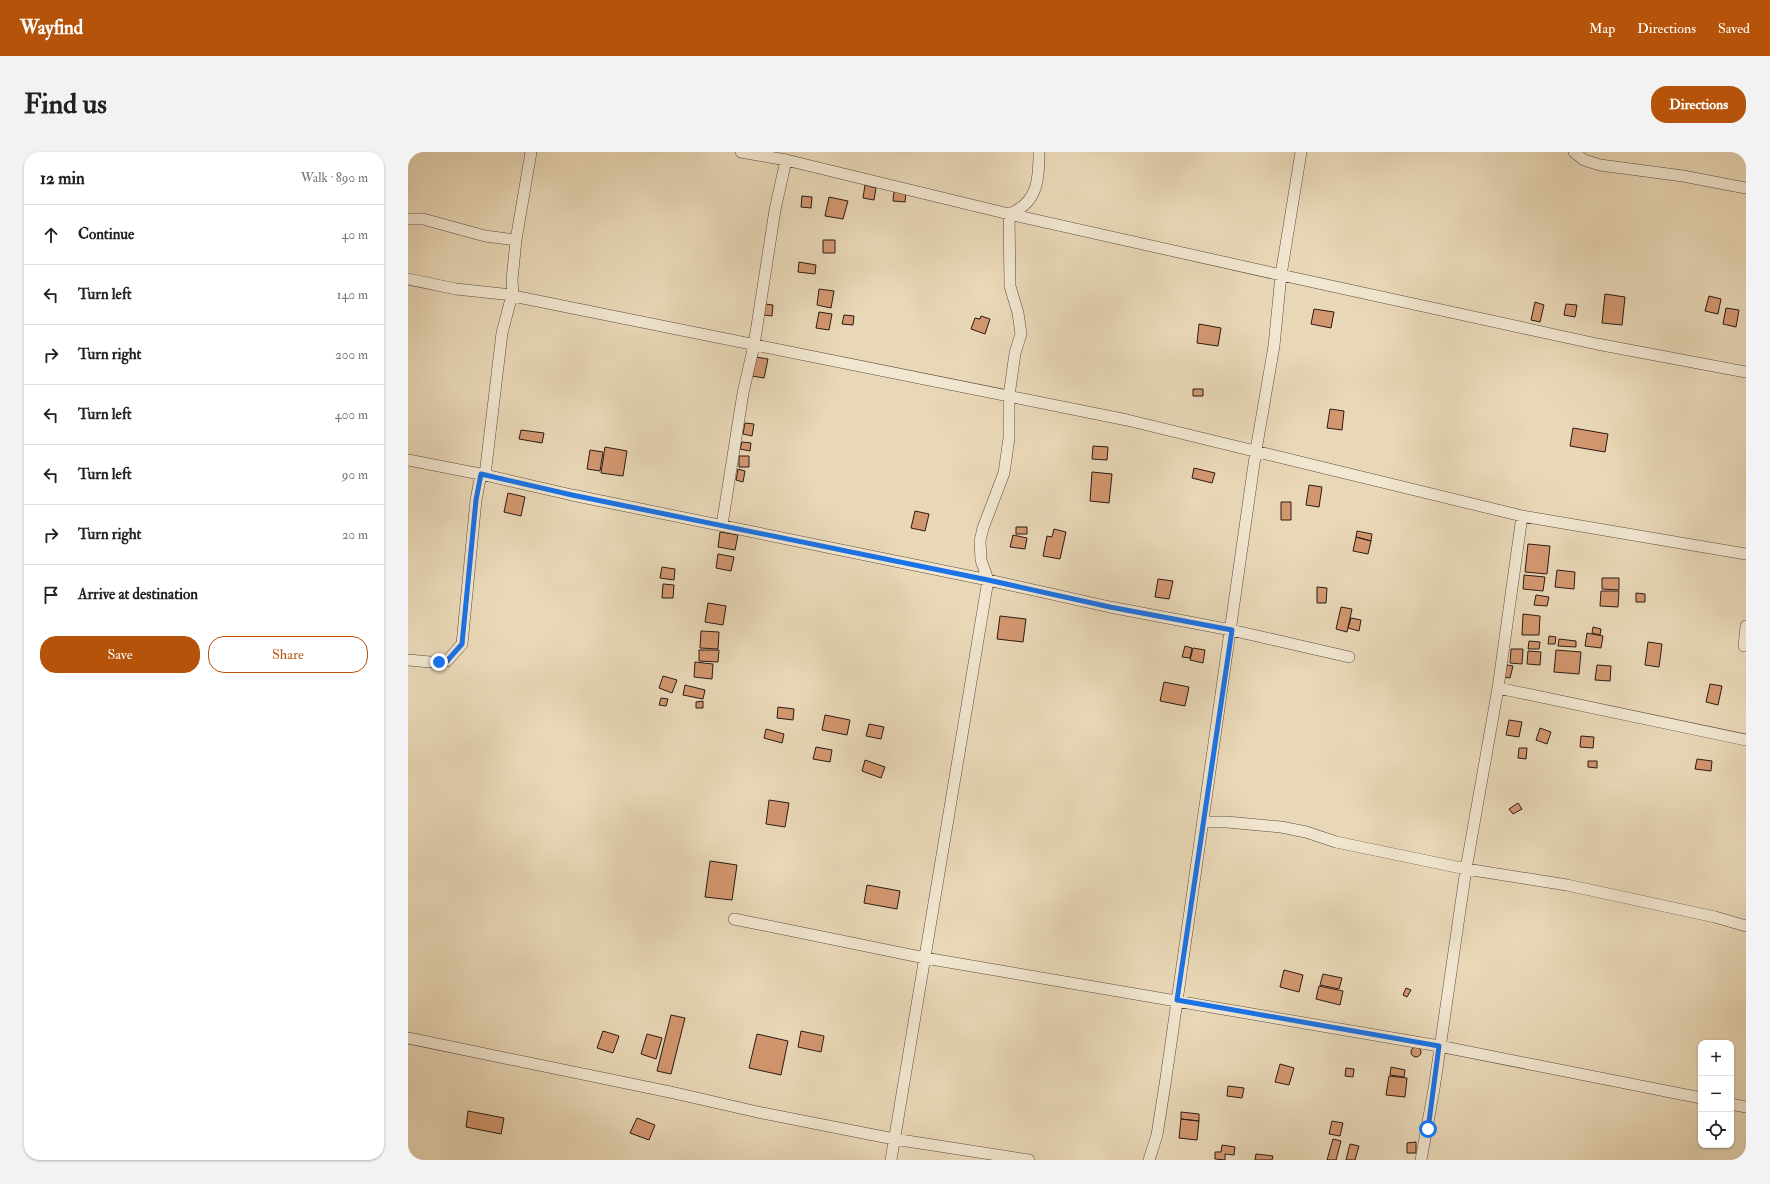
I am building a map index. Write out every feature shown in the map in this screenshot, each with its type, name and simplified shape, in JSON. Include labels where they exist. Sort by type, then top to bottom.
[{"type":"street","points":[[408,660],[430,662],[447,661],[462,644],[476,500],[483,474],[502,333],[512,296],[516,240],[531,152]]},
{"type":"street","points":[[741,152],[786,160],[1009,214],[1281,275],[1597,344],[1746,372]]},
{"type":"street","points":[[1009,214],[1026,204],[1033,194],[1036,186],[1039,152]]},
{"type":"street","points":[[1148,1160],[1157,1135],[1232,630],[1256,450],[1274,346],[1281,275],[1301,152]]},
{"type":"street","points":[[1574,152],[1584,160],[1600,165],[1683,176],[1746,188]]},
{"type":"street","points":[[722,526],[743,393],[754,345],[775,210],[786,160]]},
{"type":"street","points":[[891,1160],[988,580],[981,560],[980,541],[983,528],[1004,473],[1009,438],[1009,396],[1015,353],[1021,334],[1018,313],[1010,286],[1009,214]]},
{"type":"street","points":[[408,219],[423,219],[485,236],[516,240]]},
{"type":"street","points":[[408,279],[456,289],[512,296],[1127,420],[1256,450],[1522,516],[1746,554]]},
{"type":"street","points":[[408,460],[483,474],[572,495],[988,580],[1110,607],[1232,630],[1349,656]]},
{"type":"street","points":[[1421,1160],[1434,1089],[1439,1046],[1466,869],[1498,688],[1522,516]]},
{"type":"street","points":[[1744,646],[1746,626]]},
{"type":"street","points":[[1498,688],[1746,740]]},
{"type":"street","points":[[1203,822],[1227,822],[1281,827],[1306,832],[1336,842],[1466,869],[1567,885],[1716,916],[1746,926]]},
{"type":"street","points":[[734,920],[925,958],[1439,1046],[1698,1097]]},
{"type":"street","points":[[408,1038],[670,1092],[762,1113],[894,1139],[1030,1160]]},
{"type":"street","points":[[1734,1105],[1746,1107]]},
{"type":"building","points":[[865,185],[876,188],[874,200],[863,198]]},
{"type":"building","points":[[894,191],[906,192],[905,202],[893,201]]},
{"type":"building","points":[[802,196],[812,197],[811,208],[801,207]]},
{"type":"building","points":[[829,197],[848,201],[843,219],[825,216]]},
{"type":"building","points":[[823,240],[835,240],[835,253],[823,253]]},
{"type":"building","points":[[799,262],[816,265],[815,274],[798,272]]},
{"type":"building","points":[[819,289],[834,291],[831,308],[817,305]]},
{"type":"building","points":[[1605,294],[1625,297],[1622,325],[1602,323]]},
{"type":"building","points":[[1709,296],[1721,299],[1718,314],[1705,311]]},
{"type":"building","points":[[1535,302],[1544,305],[1540,322],[1531,320]]},
{"type":"building","points":[[765,304],[773,305],[772,316],[764,315]]},
{"type":"building","points":[[1566,304],[1577,305],[1575,317],[1564,315]]},
{"type":"building","points":[[1726,308],[1739,310],[1736,327],[1723,324]]},
{"type":"building","points":[[1314,309],[1334,312],[1331,328],[1311,324]]},
{"type":"building","points":[[819,312],[832,314],[829,330],[816,328]]},
{"type":"building","points":[[844,315],[854,316],[853,325],[842,324]]},
{"type":"building","points":[[981,316],[990,319],[985,334],[971,329],[975,318],[980,319]]},
{"type":"building","points":[[1199,324],[1221,328],[1218,346],[1197,343]]},
{"type":"building","points":[[756,357],[768,359],[764,378],[752,376]]},
{"type":"building","points":[[1193,389],[1203,389],[1203,396],[1193,396]]},
{"type":"building","points":[[1330,409],[1344,411],[1342,430],[1327,428]]},
{"type":"building","points":[[745,423],[754,424],[752,436],[743,434]]},
{"type":"building","points":[[1573,428],[1608,434],[1605,452],[1570,446]]},
{"type":"building","points":[[521,430],[544,433],[542,443],[519,439]]},
{"type":"building","points":[[742,442],[751,443],[750,451],[740,449]]},
{"type":"building","points":[[1093,446],[1108,447],[1107,460],[1092,459]]},
{"type":"building","points":[[605,447],[627,451],[623,476],[601,473]]},
{"type":"building","points":[[590,450],[603,452],[600,471],[587,469]]},
{"type":"building","points":[[739,456],[749,456],[749,467],[739,467]]},
{"type":"building","points":[[1194,468],[1215,473],[1212,483],[1192,478]]},
{"type":"building","points":[[738,469],[745,471],[743,482],[736,480]]},
{"type":"building","points":[[1092,472],[1112,474],[1109,503],[1090,501]]},
{"type":"building","points":[[1309,485],[1322,487],[1319,507],[1306,505]]},
{"type":"building","points":[[508,493],[525,497],[521,516],[504,512]]},
{"type":"building","points":[[1281,502],[1291,502],[1291,520],[1281,520]]},
{"type":"building","points":[[915,511],[929,514],[925,531],[911,528]]},
{"type":"building","points":[[1016,527],[1027,527],[1027,534],[1016,534]]},
{"type":"building","points":[[1054,529],[1066,532],[1060,559],[1043,556],[1047,536],[1052,537]]},
{"type":"building","points":[[1357,531],[1372,534],[1371,541],[1356,537]]},
{"type":"building","points":[[720,532],[738,535],[735,550],[718,547]]},
{"type":"building","points":[[1013,535],[1027,538],[1025,549],[1010,547]]},
{"type":"building","points":[[1356,537],[1371,541],[1368,554],[1353,551]]},
{"type":"building","points":[[1528,544],[1550,546],[1547,574],[1525,572]]},
{"type":"building","points":[[718,554],[734,557],[731,571],[716,568]]},
{"type":"building","points":[[662,567],[675,569],[674,580],[660,578]]},
{"type":"building","points":[[1557,570],[1575,572],[1574,589],[1555,587]]},
{"type":"building","points":[[1524,575],[1545,577],[1543,591],[1523,589]]},
{"type":"building","points":[[1602,578],[1619,578],[1619,590],[1602,589]]},
{"type":"building","points":[[1158,579],[1173,581],[1169,599],[1155,597]]},
{"type":"building","points":[[663,584],[674,585],[673,598],[662,598]]},
{"type":"building","points":[[1317,587],[1327,588],[1326,603],[1317,603]]},
{"type":"building","points":[[1601,591],[1619,591],[1618,607],[1600,606]]},
{"type":"building","points":[[1636,593],[1645,594],[1645,602],[1636,602]]},
{"type":"building","points":[[1536,595],[1549,597],[1547,606],[1534,605]]},
{"type":"building","points":[[708,603],[726,606],[723,625],[705,622]]},
{"type":"building","points":[[1341,607],[1352,609],[1347,632],[1336,629]]},
{"type":"building","points":[[1523,614],[1540,616],[1539,635],[1522,635]]},
{"type":"building","points":[[1000,616],[1026,619],[1023,642],[997,639]]},
{"type":"building","points":[[1351,618],[1361,620],[1359,631],[1348,628]]},
{"type":"building","points":[[1593,627],[1601,629],[1600,635],[1592,633]]},
{"type":"building","points":[[701,631],[719,632],[718,649],[700,648]]},
{"type":"building","points":[[1587,633],[1603,636],[1601,648],[1585,646]]},
{"type":"building","points":[[1549,636],[1556,637],[1555,644],[1548,644]]},
{"type":"building","points":[[1559,639],[1576,641],[1576,647],[1558,646]]},
{"type":"building","points":[[1529,641],[1540,642],[1539,649],[1528,649]]},
{"type":"building","points":[[1648,642],[1662,644],[1659,667],[1645,665]]},
{"type":"building","points":[[1185,646],[1192,648],[1190,658],[1182,657]]},
{"type":"building","points":[[1193,648],[1205,650],[1203,663],[1190,660]]},
{"type":"building","points":[[1511,649],[1523,649],[1522,664],[1510,663]]},
{"type":"building","points":[[699,650],[719,650],[718,662],[699,661]]},
{"type":"building","points":[[1556,650],[1581,652],[1579,674],[1554,672]]},
{"type":"building","points":[[1528,651],[1541,652],[1540,665],[1527,664]]},
{"type":"building","points":[[695,662],[713,664],[712,679],[694,677]]},
{"type":"building","points":[[1507,665],[1513,666],[1510,678],[1504,677]]},
{"type":"building","points":[[1597,665],[1611,666],[1610,681],[1595,680]]},
{"type":"building","points":[[663,676],[677,680],[672,693],[659,688]]},
{"type":"building","points":[[1164,682],[1189,687],[1185,706],[1160,701]]},
{"type":"building","points":[[1710,684],[1722,686],[1718,705],[1706,702]]},
{"type":"building","points":[[685,685],[705,690],[703,699],[683,695]]},
{"type":"building","points":[[661,698],[668,699],[666,706],[659,705]]},
{"type":"building","points":[[703,701],[703,708],[696,708],[696,702]]},
{"type":"building","points":[[778,707],[794,709],[793,720],[777,718]]},
{"type":"building","points":[[825,715],[850,720],[847,735],[822,730]]},
{"type":"building","points":[[1509,720],[1522,722],[1519,737],[1506,735]]},
{"type":"building","points":[[869,724],[884,727],[881,739],[866,736]]},
{"type":"building","points":[[1540,728],[1551,732],[1547,744],[1536,740]]},
{"type":"building","points":[[766,729],[784,734],[782,743],[764,738]]},
{"type":"building","points":[[1581,736],[1594,737],[1593,748],[1580,747]]},
{"type":"building","points":[[816,747],[832,750],[830,762],[813,759]]},
{"type":"building","points":[[1519,748],[1527,748],[1526,759],[1518,758]]},
{"type":"building","points":[[1697,759],[1712,761],[1711,771],[1695,769]]},
{"type":"building","points":[[865,760],[885,767],[881,778],[862,771]]},
{"type":"building","points":[[1588,761],[1597,761],[1597,768],[1588,767]]},
{"type":"building","points":[[769,800],[789,803],[785,827],[766,824]]},
{"type":"building","points":[[1518,803],[1522,809],[1513,814],[1509,809]]},
{"type":"building","points":[[710,861],[737,865],[732,900],[705,897]]},
{"type":"building","points":[[867,885],[900,891],[897,909],[864,903]]},
{"type":"building","points":[[1284,970],[1303,975],[1299,992],[1280,987]]},
{"type":"building","points":[[1323,974],[1342,978],[1339,989],[1320,985]]},
{"type":"building","points":[[1319,986],[1343,991],[1340,1005],[1316,999]]},
{"type":"building","points":[[1406,988],[1411,990],[1407,997],[1403,995]]},
{"type":"building","points":[[671,1015],[685,1018],[671,1074],[657,1071]]},
{"type":"building","points":[[603,1031],[619,1036],[613,1053],[597,1048]]},
{"type":"building","points":[[801,1031],[824,1036],[821,1052],[798,1047]]},
{"type":"building","points":[[647,1034],[662,1038],[656,1059],[641,1054]]},
{"type":"building","points":[[757,1034],[788,1041],[781,1075],[749,1068]]},
{"type":"building","points":[[1416,1047],[1421,1052],[1416,1057],[1411,1052]]},
{"type":"building","points":[[1280,1064],[1294,1068],[1289,1085],[1275,1082]]},
{"type":"building","points":[[1391,1067],[1405,1070],[1404,1077],[1390,1075]]},
{"type":"building","points":[[1346,1068],[1354,1069],[1353,1077],[1345,1076]]},
{"type":"building","points":[[1389,1076],[1407,1078],[1405,1097],[1386,1095]]},
{"type":"building","points":[[1228,1086],[1244,1088],[1242,1098],[1227,1096]]},
{"type":"building","points":[[468,1111],[504,1118],[501,1134],[466,1127]]},
{"type":"building","points":[[1181,1112],[1199,1114],[1199,1121],[1181,1119]]},
{"type":"building","points":[[637,1118],[655,1125],[649,1140],[630,1133]]},
{"type":"building","points":[[1181,1119],[1199,1121],[1197,1140],[1179,1138]]},
{"type":"building","points":[[1332,1121],[1343,1123],[1340,1136],[1329,1134]]},
{"type":"building","points":[[1333,1139],[1341,1141],[1336,1160],[1327,1160]]},
{"type":"building","points":[[1416,1142],[1416,1153],[1407,1153],[1407,1143]]},
{"type":"building","points":[[1350,1144],[1359,1146],[1355,1160],[1346,1160]]},
{"type":"building","points":[[1222,1145],[1235,1147],[1234,1155],[1225,1154],[1225,1160],[1215,1159],[1215,1152],[1221,1152]]},
{"type":"building","points":[[1256,1154],[1273,1156],[1272,1160],[1255,1160]]},
{"type":"route","points":[[439,662],[447,661],[456,653],[462,644],[466,590],[476,500],[481,474],[572,495],[988,580],[1110,607],[1232,630],[1177,1000],[1439,1046],[1428,1129]]}]
